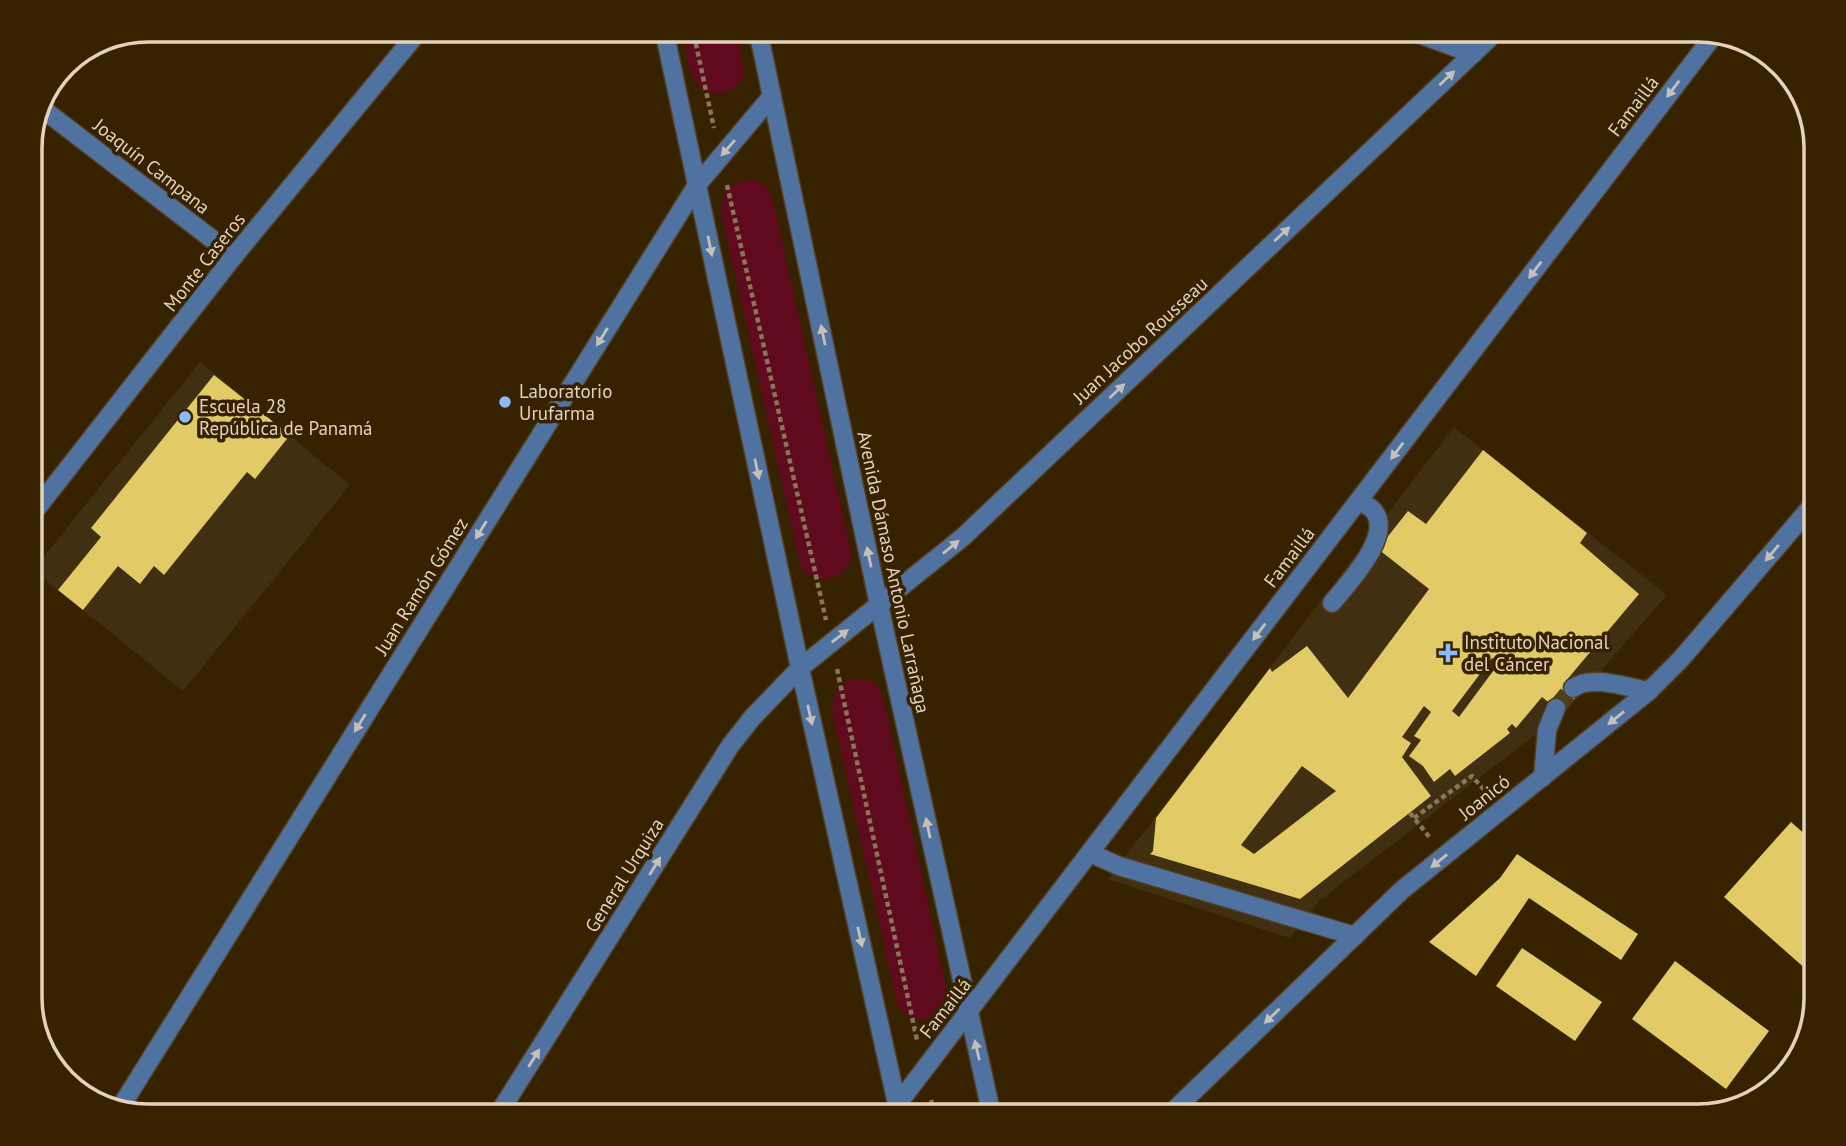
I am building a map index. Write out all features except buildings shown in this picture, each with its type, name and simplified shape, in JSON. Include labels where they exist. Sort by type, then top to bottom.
[{"type":"street","name":"Monte Caseros","points":[[42,502],[234,256],[410,42]]},
{"type":"street","points":[[666,42],[800,667],[897,1104]]},
{"type":"street","name":"Avenida Dámaso Antonio Larrañaga","points":[[761,42],[879,605],[989,1104]]},
{"type":"street","points":[[1441,42],[1473,54]]},
{"type":"street","name":"Juan Jacobo Rousseau","points":[[800,667],[963,537],[1486,42]]},
{"type":"street","name":"Famaillá","points":[[903,1104],[924,1071],[1708,43]]},
{"type":"street","name":"Juan Ramón Gómez","points":[[124,1101],[697,185],[772,96]]},
{"type":"street","name":"Joaquín Campana","points":[[49,114],[234,256]]},
{"type":"street","points":[[1332,603],[1376,545],[1376,516],[1374,511],[1359,500]]},
{"type":"street","name":"Joanicó","points":[[1180,1104],[1402,890],[1648,691],[1681,659],[1804,515]]},
{"type":"street","name":"General Urquiza","points":[[505,1104],[730,746],[752,718],[800,667]]},
{"type":"street","points":[[1573,688],[1594,682],[1648,691]]},
{"type":"street","points":[[1543,777],[1547,730],[1556,708]]},
{"type":"street","points":[[1090,853],[1119,866],[1355,936]]},
{"type":"path","points":[[695,42],[932,1104]]},
{"type":"path","points":[[1414,818],[1472,776],[1501,810]]},
{"type":"path","points":[[1410,813],[1419,825]]},
{"type":"shaded area","points":[[684,42],[738,42],[743,68],[741,80],[736,86],[722,93],[708,92],[696,83],[687,60]]},
{"type":"shaded area","points":[[749,180],[764,184],[772,197],[852,557],[842,572],[830,579],[816,578],[801,568],[721,212],[728,190],[737,183]]},
{"type":"shaded area","points":[[200,362],[350,485],[183,691],[42,577],[42,559]]},
{"type":"shaded area","name":"Instituto Nacional del Cáncer","points":[[1454,427],[1667,595],[1565,712],[1319,901],[1290,938],[1108,879]]},
{"type":"shaded area","points":[[854,679],[873,681],[880,689],[884,701],[948,997],[941,1013],[928,1020],[912,1017],[898,1007],[833,716],[836,693]]},
{"type":"tunnel","points":[[1556,708],[1573,688]]},
{"type":"place","name":"Laboratorio Urufarma","points":[[505,402]]},
{"type":"place","name":"Escuela 28 República de Panamá","points":[[185,417]]},
{"type":"place","name":"Instituto Nacional del Cáncer","points":[[1448,653]]}]
